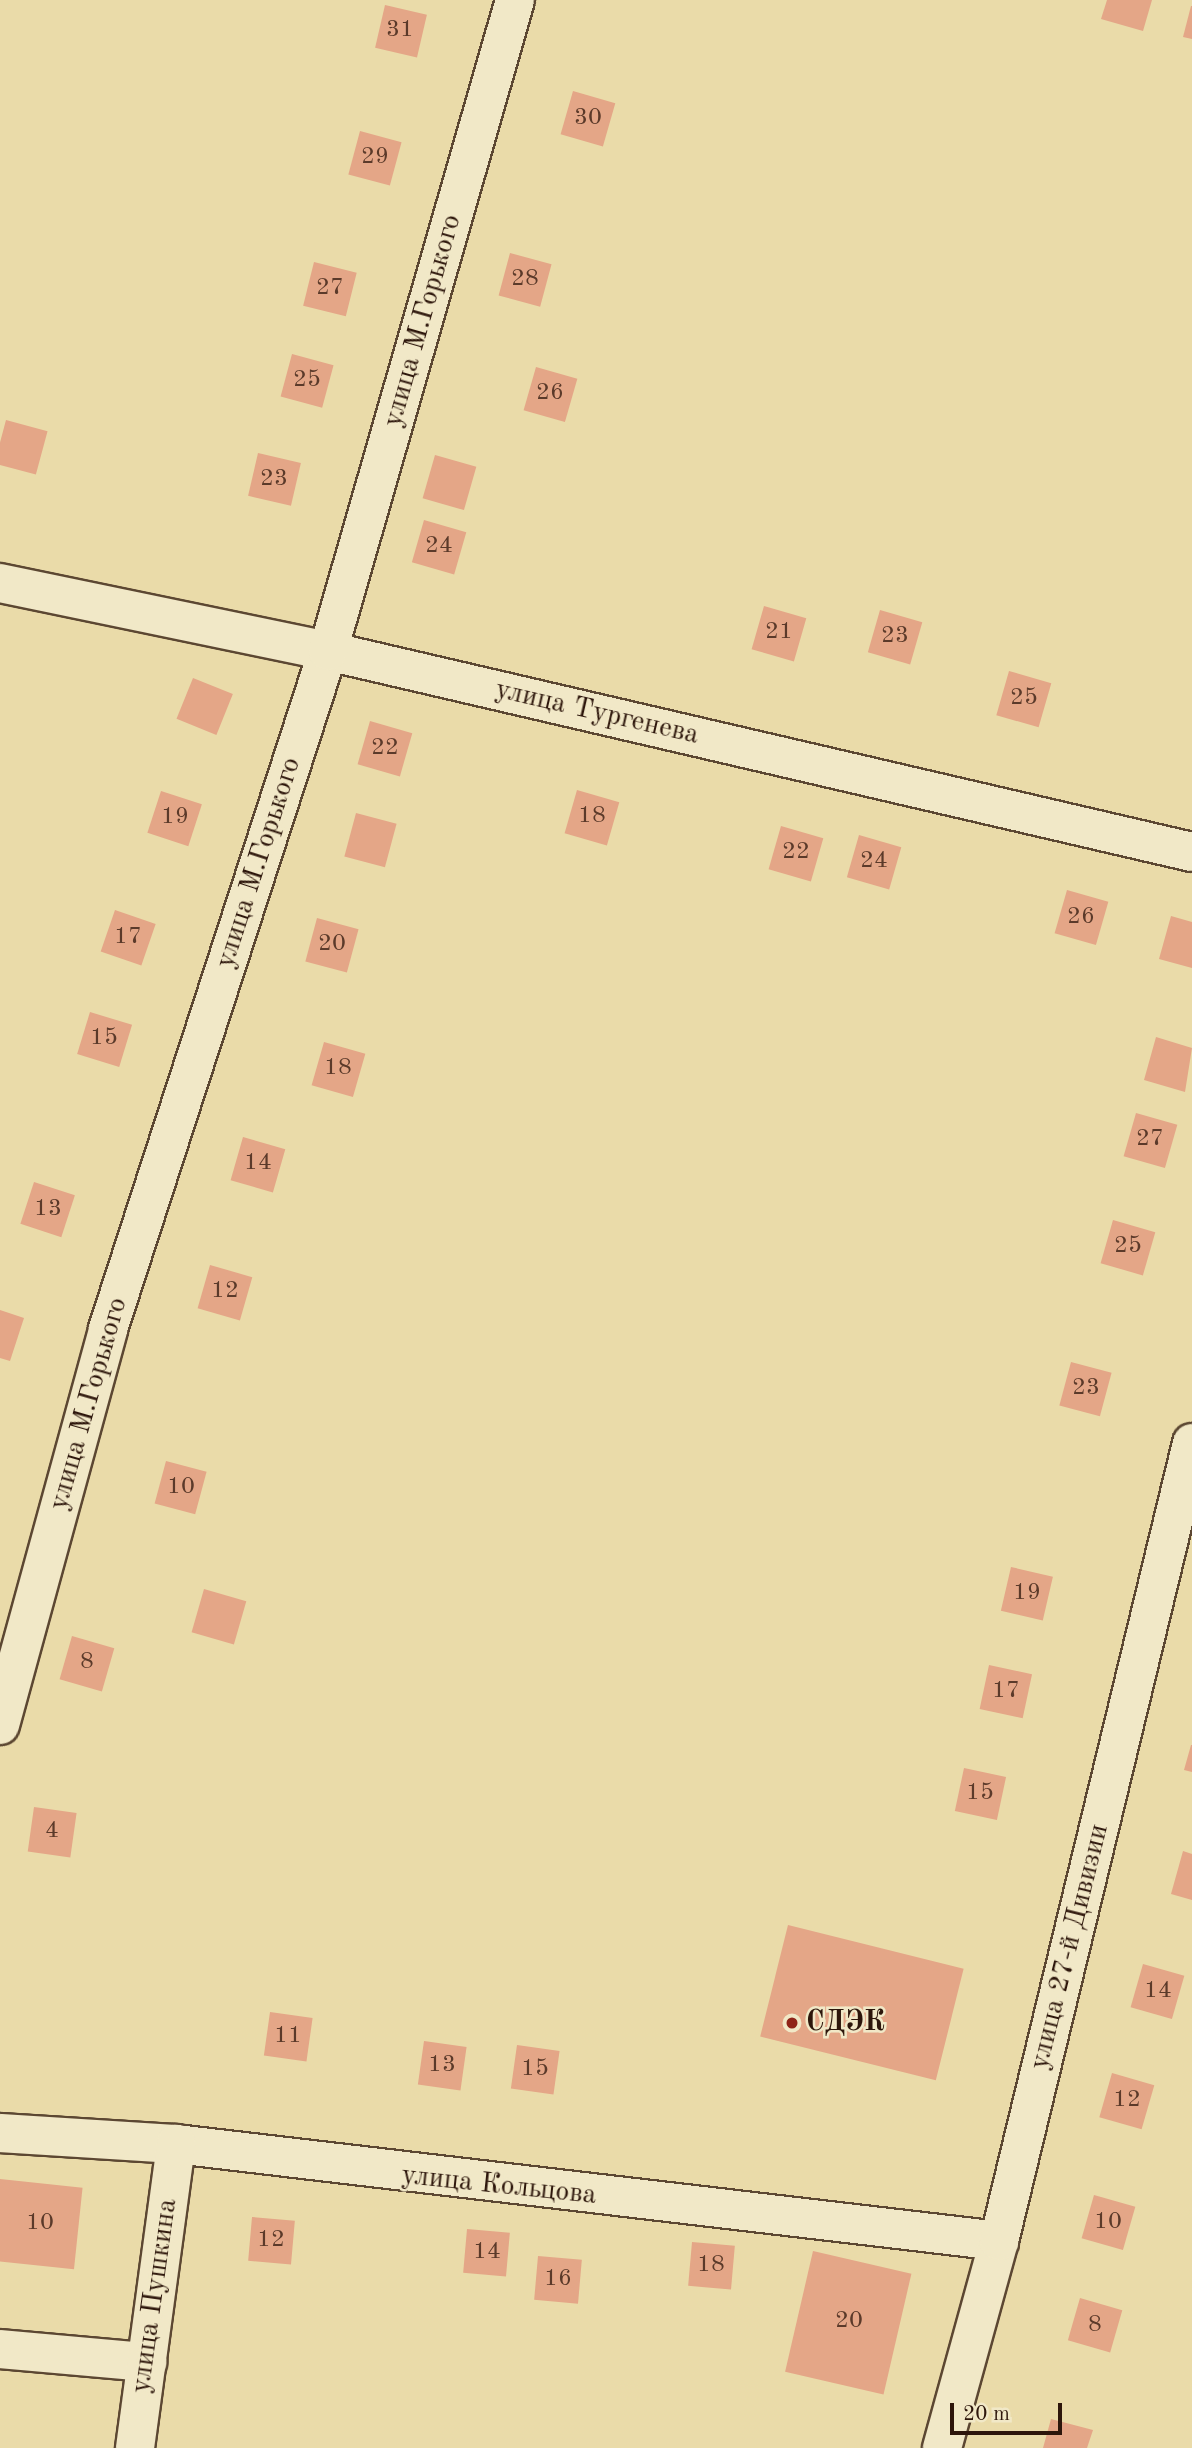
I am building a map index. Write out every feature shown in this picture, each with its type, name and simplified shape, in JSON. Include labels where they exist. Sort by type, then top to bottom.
[{"type":"street","name":"улица М.Горького","points":[[0,1725],[108,1329],[328,651],[515,0]]},
{"type":"street","name":"улица Тургенева","points":[[0,583],[328,651],[1192,852]]},
{"type":"street","name":"улица 27-й Дивизии","points":[[942,2448],[999,2241],[1192,1443]]},
{"type":"street","name":"улица Кольцова","points":[[0,2133],[176,2144],[380,2173],[999,2241]]},
{"type":"street","name":"улица Пушкина","points":[[135,2448],[176,2144]]},
{"type":"street","points":[[0,2349],[147,2362]]},
{"type":"building","points":[[1107,0],[1152,0],[1143,31],[1101,19]]},
{"type":"building","points":[[385,5],[427,15],[417,58],[375,48]]},
{"type":"building","points":[[1192,6],[1192,39],[1183,37]]},
{"type":"building","points":[[573,91],[615,103],[603,146],[561,134]]},
{"type":"building","points":[[360,131],[402,142],[390,186],[348,174]]},
{"type":"building","points":[[510,253],[552,264],[540,307],[499,296]]},
{"type":"building","points":[[314,262],[357,273],[346,316],[303,306]]},
{"type":"building","points":[[292,354],[334,365],[322,408],[281,397]]},
{"type":"building","points":[[536,367],[577,379],[565,422],[524,410]]},
{"type":"building","points":[[6,420],[48,431],[36,475],[0,465],[0,442]]},
{"type":"building","points":[[258,453],[301,463],[291,506],[248,496]]},
{"type":"building","points":[[435,455],[476,467],[464,510],[423,498]]},
{"type":"building","points":[[424,520],[466,532],[454,574],[412,562]]},
{"type":"building","points":[[764,606],[806,618],[794,661],[752,649]]},
{"type":"building","points":[[880,610],[922,622],[910,664],[868,652]]},
{"type":"building","points":[[1009,671],[1051,683],[1039,727],[996,715]]},
{"type":"building","points":[[193,678],[233,694],[216,735],[177,719]]},
{"type":"building","points":[[370,721],[412,733],[400,776],[358,764]]},
{"type":"building","points":[[577,790],[619,802],[607,845],[565,833]]},
{"type":"building","points":[[161,791],[202,804],[188,846],[147,833]]},
{"type":"building","points":[[356,813],[397,824],[385,867],[344,856]]},
{"type":"building","points":[[781,826],[823,838],[811,881],[769,869]]},
{"type":"building","points":[[859,835],[901,847],[889,889],[847,877]]},
{"type":"building","points":[[1067,890],[1108,902],[1096,945],[1055,933]]},
{"type":"building","points":[[115,910],[156,924],[141,966],[101,952]]},
{"type":"building","points":[[1171,916],[1192,922],[1192,968],[1159,959]]},
{"type":"building","points":[[317,918],[359,929],[347,973],[305,961]]},
{"type":"building","points":[[90,1012],[132,1025],[119,1067],[77,1054]]},
{"type":"building","points":[[1156,1037],[1192,1048],[1185,1092],[1144,1080]]},
{"type":"building","points":[[324,1042],[365,1054],[353,1097],[312,1085]]},
{"type":"building","points":[[1136,1113],[1177,1125],[1165,1168],[1124,1156]]},
{"type":"building","points":[[243,1137],[285,1149],[273,1192],[231,1180]]},
{"type":"building","points":[[34,1182],[75,1195],[61,1237],[20,1224]]},
{"type":"building","points":[[1113,1220],[1155,1232],[1143,1275],[1101,1263]]},
{"type":"building","points":[[210,1265],[252,1277],[240,1320],[198,1308]]},
{"type":"building","points":[[0,1310],[24,1318],[10,1361],[0,1358]]},
{"type":"building","points":[[1071,1362],[1112,1373],[1100,1416],[1059,1405]]},
{"type":"building","points":[[166,1461],[207,1472],[195,1514],[155,1504]]},
{"type":"building","points":[[1011,1567],[1053,1577],[1043,1621],[1001,1611]]},
{"type":"building","points":[[204,1589],[246,1601],[234,1644],[192,1632]]},
{"type":"building","points":[[72,1636],[114,1648],[102,1691],[60,1679]]},
{"type":"building","points":[[989,1665],[1032,1674],[1023,1718],[980,1709]]},
{"type":"building","points":[[1192,1745],[1192,1772],[1184,1770]]},
{"type":"building","points":[[964,1768],[1006,1777],[997,1820],[955,1811]]},
{"type":"building","points":[[34,1807],[77,1813],[70,1858],[28,1852]]},
{"type":"building","points":[[1183,1851],[1192,1854],[1192,1900],[1171,1894]]},
{"type":"building","points":[[788,1925],[964,1969],[936,2080],[760,2037]]},
{"type":"building","points":[[1143,1964],[1184,1976],[1172,2019],[1131,2007]]},
{"type":"building","points":[[270,2012],[313,2018],[306,2062],[264,2056]]},
{"type":"building","points":[[424,2041],[467,2047],[460,2091],[418,2085]]},
{"type":"building","points":[[517,2045],[560,2051],[553,2095],[511,2089]]},
{"type":"building","points":[[1112,2073],[1154,2085],[1142,2129],[1099,2117]]},
{"type":"building","points":[[0,2179],[83,2188],[74,2269],[0,2261]]},
{"type":"building","points":[[1094,2195],[1135,2207],[1123,2250],[1082,2238]]},
{"type":"building","points":[[252,2217],[295,2221],[291,2265],[248,2261]]},
{"type":"building","points":[[467,2229],[510,2233],[506,2277],[463,2273]]},
{"type":"building","points":[[692,2242],[735,2246],[731,2290],[688,2286]]},
{"type":"building","points":[[813,2251],[911,2274],[884,2395],[785,2372]]},
{"type":"building","points":[[538,2256],[582,2260],[578,2304],[534,2300]]},
{"type":"building","points":[[1080,2298],[1122,2310],[1110,2352],[1068,2340]]},
{"type":"building","points":[[1051,2419],[1093,2430],[1087,2448],[1043,2448]]},
{"type":"place","name":"СДЭК","points":[[792,2023]]}]
